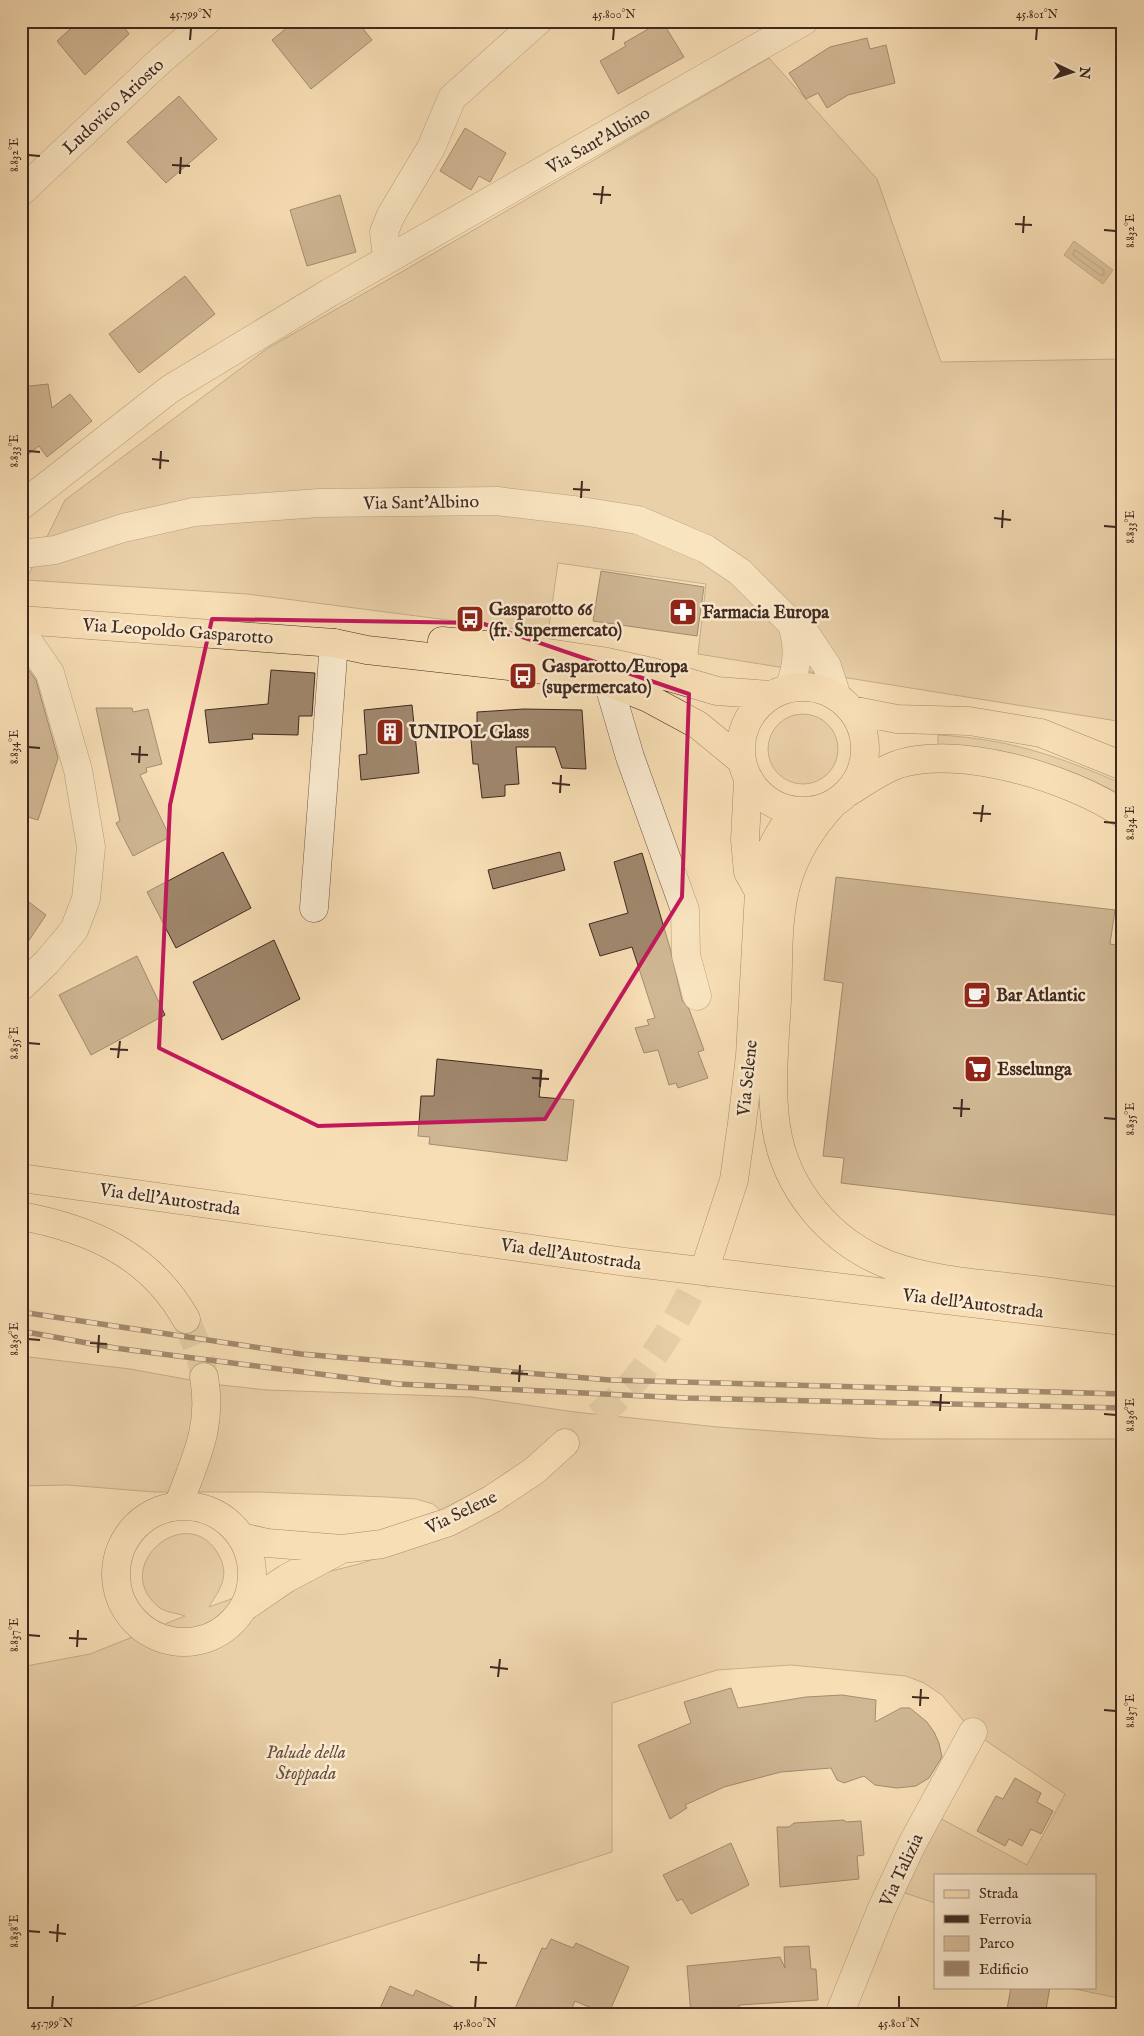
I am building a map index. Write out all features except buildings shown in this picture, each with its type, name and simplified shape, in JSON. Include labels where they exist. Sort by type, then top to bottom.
[{"type":"main road","name":"Via Leopoldo Gasparotto","points":[[21,620],[334,643],[367,650],[575,674],[608,682],[648,698],[698,725],[745,770],[760,795],[776,806],[795,811],[814,810],[839,799],[881,772],[899,764],[950,760],[991,764],[1034,773],[1088,793],[1123,814]]},
{"type":"main road","name":"Via Leopoldo Gasparotto","points":[[334,643],[351,637],[369,637],[500,646],[626,666],[717,690],[781,692],[806,687],[822,690],[844,704],[897,719],[969,721],[1041,733],[1123,766]]},
{"type":"main road","points":[[745,770],[741,742],[746,723],[757,707],[781,692]]},
{"type":"main road","points":[[844,704],[860,726],[864,744],[863,762],[857,780],[815,826],[796,859],[787,883],[782,915],[774,1097],[776,1128],[782,1154],[793,1181],[807,1203],[830,1228],[866,1254],[890,1265],[950,1280],[1123,1302]]},
{"type":"main road","name":"Via Selene","points":[[745,770],[745,840],[748,872],[759,892]]},
{"type":"main road","name":"Via Selene","points":[[708,1259],[734,1180],[741,1133],[750,1056],[762,867],[783,827],[795,811]]},
{"type":"main road","name":"Via dell'Autostrada","points":[[21,1178],[626,1262],[1123,1321]]},
{"type":"main road","points":[[21,1216],[69,1228],[97,1238],[128,1254],[150,1271],[165,1287],[186,1320]]},
{"type":"main road","points":[[178,1506],[206,1430],[208,1396],[204,1377]]},
{"type":"main road","name":"Via Selene","points":[[241,1537],[266,1543],[342,1550],[382,1544],[449,1522],[492,1499],[534,1471],[565,1442]]},
{"type":"main road","name":"Via Selene","points":[[243,1608],[251,1588],[252,1567],[246,1546],[241,1537],[235,1528],[219,1515],[199,1507],[178,1506],[162,1509],[148,1515],[136,1525],[124,1542],[117,1562],[116,1583],[122,1603],[134,1621],[151,1634],[171,1641],[192,1642],[212,1636],[230,1624],[243,1608],[287,1578],[342,1550]]},
{"type":"street","name":"Ludovico Ariosto","points":[[21,192],[161,60],[207,21]]},
{"type":"street","points":[[391,257],[386,249],[384,232],[391,215],[431,148],[452,98],[538,21]]},
{"type":"street","name":"Via Sant'Albino","points":[[21,506],[170,389],[391,257],[804,21]]},
{"type":"street","name":"Via Sant'Albino","points":[[21,550],[30,553],[55,550],[122,528],[194,512],[319,503],[497,501],[638,520],[713,554],[740,572],[792,624],[807,636],[823,658],[844,704]]},
{"type":"street","points":[[781,692],[797,666],[792,624]]},
{"type":"street","points":[[21,631],[50,673],[78,770],[90,846],[86,899],[74,930],[47,962],[21,987]]},
{"type":"street","points":[[314,908],[334,643]]},
{"type":"street","points":[[608,682],[624,739],[685,910],[686,955],[697,996]]},
{"type":"street","points":[[624,739],[632,713],[636,707],[648,698]]},
{"type":"street","name":"Via Talizia","points":[[840,2015],[882,1908],[912,1844],[973,1732]]},
{"type":"highlighted area","points":[[212,619],[481,623],[689,694],[682,897],[545,1119],[318,1126],[159,1048],[170,805]]},
{"type":"green space","points":[[769,58],[877,179],[941,362],[1122,359],[1123,356],[1123,716],[1117,721],[698,654],[706,584],[558,563],[548,633],[247,594],[26,580],[65,500],[268,348]]},
{"type":"green space","points":[[803,714],[816,717],[828,724],[835,736],[838,749],[835,762],[828,774],[816,781],[803,784],[790,781],[778,774],[771,762],[768,749],[771,736],[778,724],[790,717]]},
{"type":"green space","points":[[938,735],[988,740],[1055,757],[1123,784],[1123,796],[1078,774],[1055,766],[1011,754],[938,745]]},
{"type":"green space","name":"Palude della Stoppada","points":[[21,1356],[130,1369],[212,1384],[267,1390],[471,1397],[575,1412],[718,1427],[883,1439],[1123,1439],[1123,1999],[1070,1988],[1096,1988],[1096,1874],[934,1874],[934,1903],[902,1892],[938,1817],[1027,1865],[1065,1794],[973,1732],[942,1695],[924,1683],[906,1676],[791,1665],[717,1670],[612,1703],[612,1852],[107,2015],[21,2015],[21,1667],[90,1654],[185,1616],[160,1608],[146,1592],[142,1575],[147,1559],[157,1546],[171,1537],[187,1534],[203,1538],[217,1552],[223,1567],[223,1581],[209,1607],[256,1590],[359,1564],[411,1547],[440,1510],[433,1504],[416,1499],[386,1497],[259,1492],[154,1492],[67,1485],[21,1486]]},
{"type":"water","points":[[1074,241],[1113,270],[1103,284],[1064,255]]},
{"type":"tunnel","points":[[565,1443],[614,1402],[641,1372],[673,1326],[708,1259]]},
{"type":"tunnel","points":[[186,1319],[200,1354],[204,1377]]},
{"type":"railway","points":[[21,1312],[301,1354],[610,1380],[1123,1394]]},
{"type":"railway","points":[[21,1331],[115,1348],[398,1384],[685,1398],[1123,1408]]},
{"type":"place","name":"Farmacia Europa","points":[[683,612]]},
{"type":"place","name":"Gasparotto 66 (fr. Supermercato)","points":[[470,619]]},
{"type":"place","name":"Gasparotto/Europa (supermercato)","points":[[523,676]]},
{"type":"place","name":"UNIPOL Glass","points":[[390,732]]},
{"type":"place","name":"Bar Atlantic","points":[[977,995]]},
{"type":"place","name":"Esselunga","points":[[978,1069]]}]
